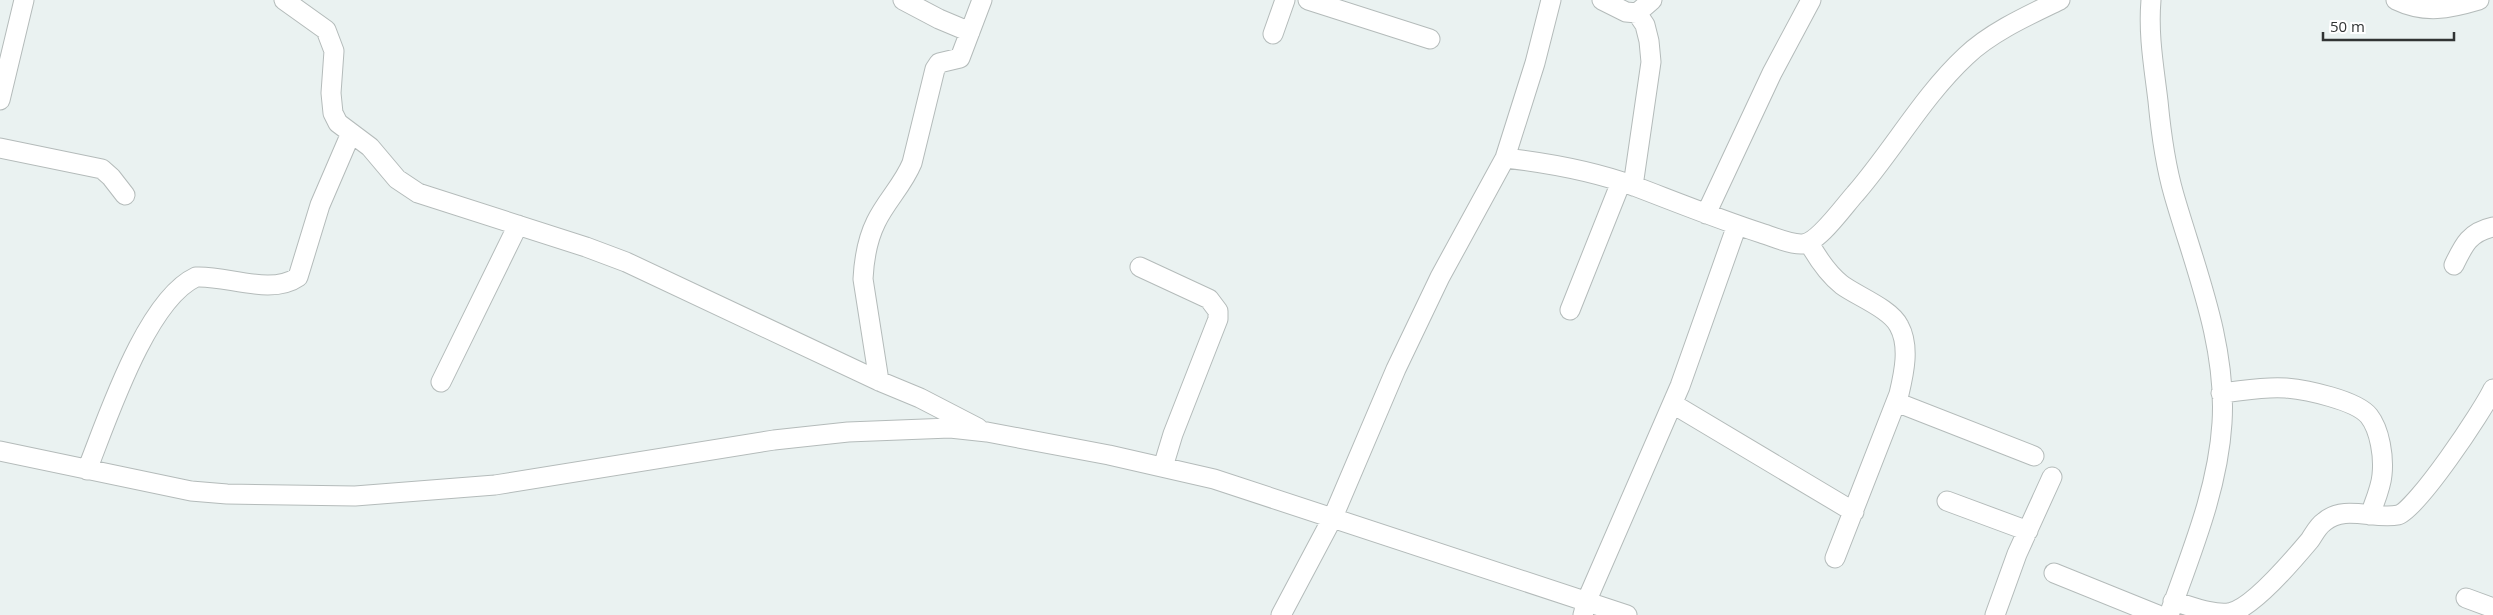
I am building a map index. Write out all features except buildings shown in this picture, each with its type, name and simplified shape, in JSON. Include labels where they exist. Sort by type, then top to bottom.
[{"type":"street","points":[[0,100],[24,0]]},
{"type":"street","points":[[284,0],[326,30],[334,51],[331,93],[333,112],[338,123],[370,148],[397,178],[418,193],[586,246],[626,262],[920,398],[987,432]]},
{"type":"street","points":[[903,0],[926,13],[970,32]]},
{"type":"street","points":[[880,381],[863,279],[865,257],[876,222],[906,177],[912,163],[935,69],[939,62],[960,58],[982,0]]},
{"type":"street","points":[[1273,34],[1285,0]]},
{"type":"street","points":[[1308,0],[1430,39]]},
{"type":"street","points":[[1281,615],[1333,517],[1396,369],[1440,277],[1505,158],[1535,63],[1551,0]]},
{"type":"street","points":[[1602,0],[1626,12],[1638,13],[1652,0]]},
{"type":"street","points":[[1706,214],[1772,73],[1810,0]]},
{"type":"street","points":[[1505,158],[1538,162],[1627,184],[1706,214],[1789,242],[1809,243],[1830,223],[1868,178],[1932,93],[1966,55],[2000,32],[2060,0]]},
{"type":"street","points":[[2151,0],[2149,28],[2162,140],[2173,192],[2198,271],[2214,334],[2223,422],[2216,471],[2193,549],[2171,608],[2213,613],[2229,613],[2243,608],[2259,595],[2292,560],[2324,522],[2337,514],[2400,515],[2412,507],[2474,422],[2493,388]]},
{"type":"street","points":[[2396,0],[2422,10],[2440,9],[2479,0]]},
{"type":"street","points":[[1570,310],[1627,184],[1651,62],[1647,33],[1638,13]]},
{"type":"street","points":[[88,470],[136,351],[164,306],[179,289],[196,277],[255,284],[291,282],[298,278],[320,205],[350,133]]},
{"type":"street","points":[[0,148],[102,169],[125,194]]},
{"type":"street","points":[[441,382],[518,225]]},
{"type":"street","points":[[1585,608],[1673,404],[1737,225]]},
{"type":"street","points":[[2454,265],[2464,243],[2471,236],[2493,227]]},
{"type":"street","points":[[1809,243],[1828,272],[1841,285],[1892,317],[1899,326],[1904,352],[1904,373],[1896,402],[1835,558]]},
{"type":"street","points":[[1140,267],[1209,299],[1218,311],[1218,319],[1163,467]]},
{"type":"street","points":[[2221,393],[2285,388],[2310,392],[2360,408],[2369,416],[2377,432],[2382,458],[2382,476],[2370,515]]},
{"type":"street","points":[[1896,402],[2034,456]]},
{"type":"street","points":[[1673,404],[1854,512]]},
{"type":"street","points":[[0,451],[191,491],[227,494],[354,496],[495,485],[774,440],[848,432],[950,428],[987,432],[1214,479],[1333,517],[1585,608],[1627,615]]},
{"type":"street","points":[[1995,615],[2028,531],[2052,477]]},
{"type":"street","points":[[1947,501],[2028,531]]},
{"type":"street","points":[[2054,573],[2158,615]]},
{"type":"street","points":[[2466,598],[2493,608]]}]
